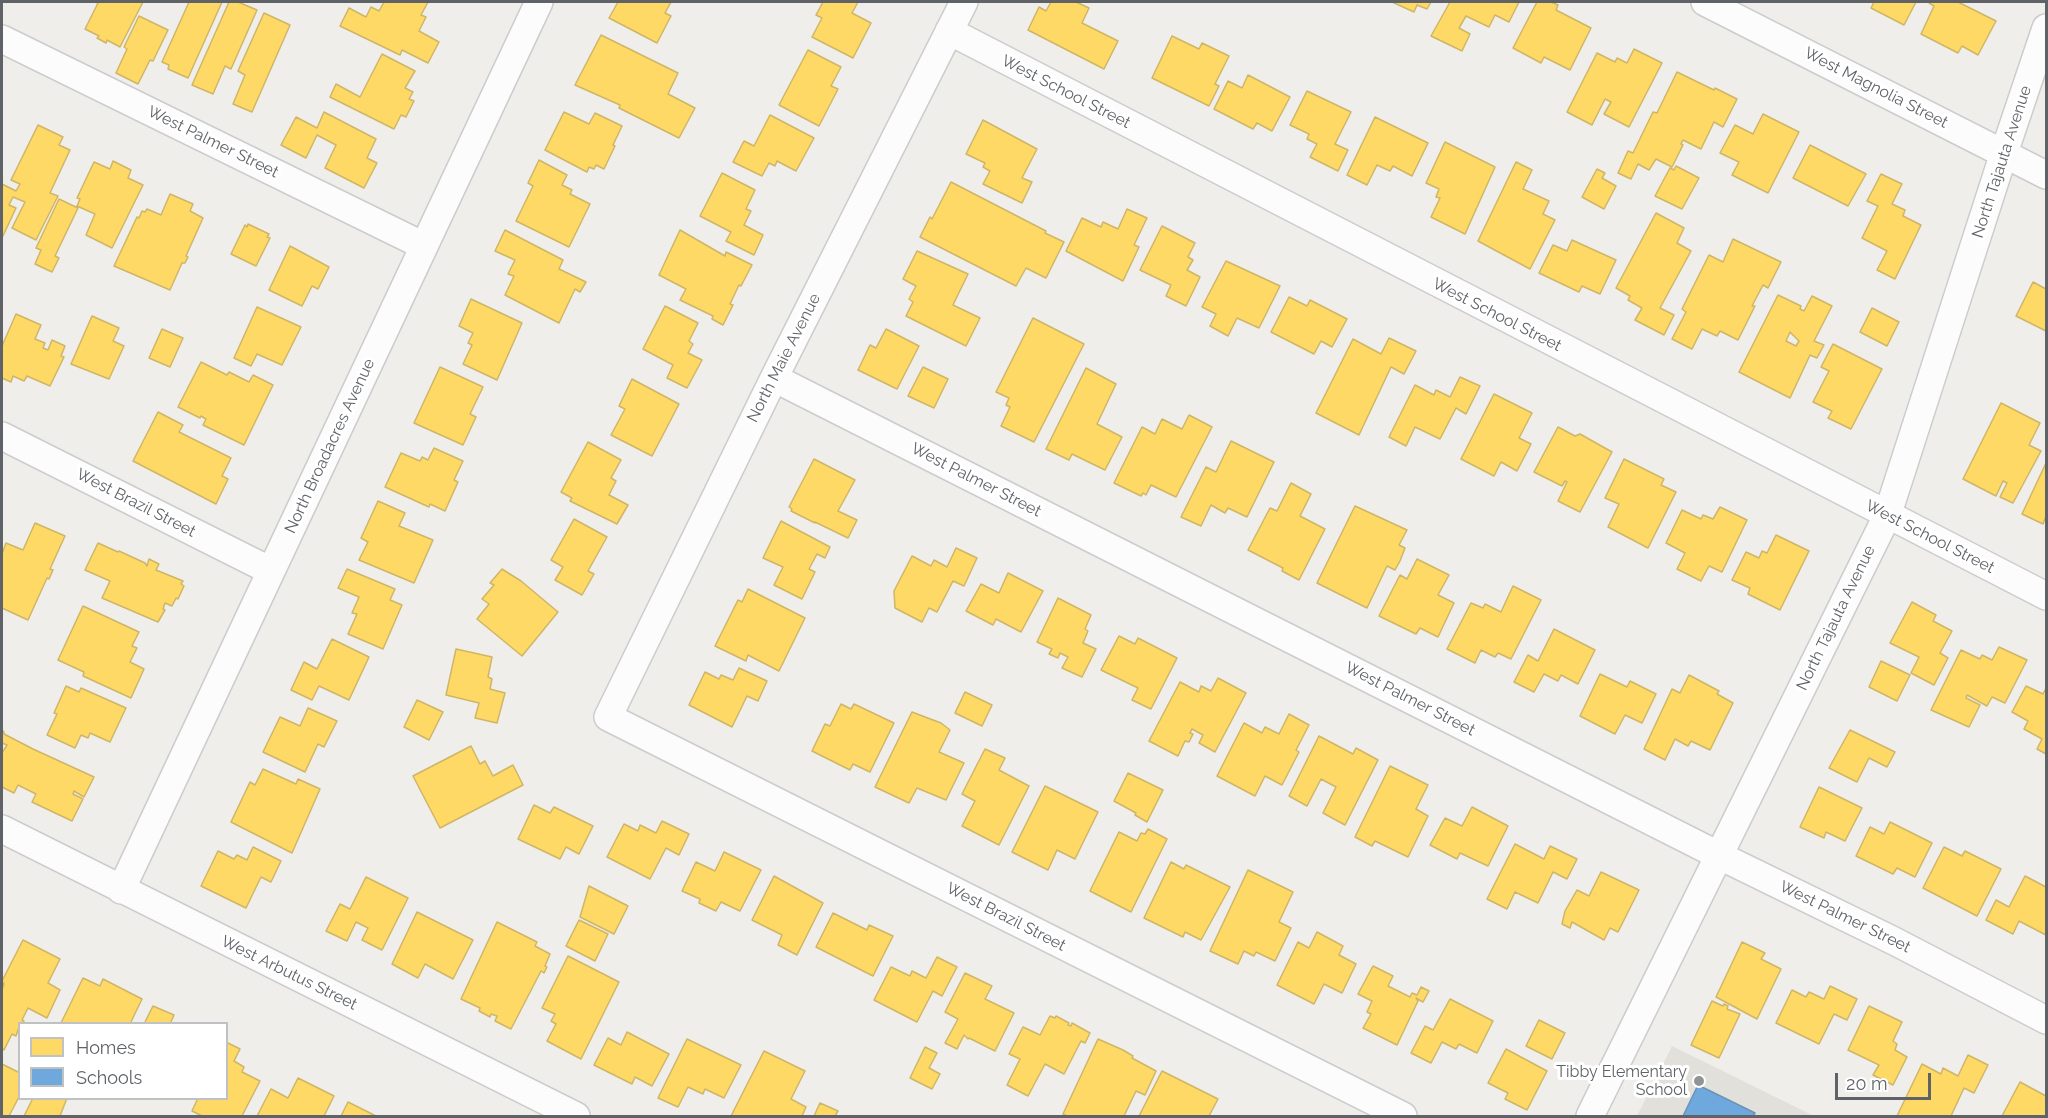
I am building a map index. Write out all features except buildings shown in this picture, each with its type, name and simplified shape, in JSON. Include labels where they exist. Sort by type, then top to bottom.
[{"type":"street","name":"North Broadacres Avenue","points":[[121,890],[539,2]]},
{"type":"street","name":"North Maie Avenue","points":[[608,717],[774,378],[964,2]]},
{"type":"street","name":"West Magnolia Street","points":[[1705,2],[2046,175]]},
{"type":"street","name":"North Tajauta Avenue","points":[[1590,1116],[1887,516],[2046,28]]},
{"type":"street","name":"West School Street","points":[[949,32],[2046,596]]},
{"type":"street","name":"West Palmer Street","points":[[2,39],[424,246]]},
{"type":"street","name":"West Palmer Street","points":[[774,378],[1718,855],[1894,941],[2046,1020]]},
{"type":"street","name":"West Brazil Street","points":[[2,436],[271,571]]},
{"type":"street","name":"West Brazil Street","points":[[608,717],[1403,1116]]},
{"type":"street","name":"West Arbutus Street","points":[[2,829],[576,1116]]},
{"type":"shaded area","name":"Tibby Elementary School","points":[[1672,1046],[1814,1116],[1637,1116]]},
{"type":"place","name":"Tibby Elementary School","points":[[1699,1081]]}]
